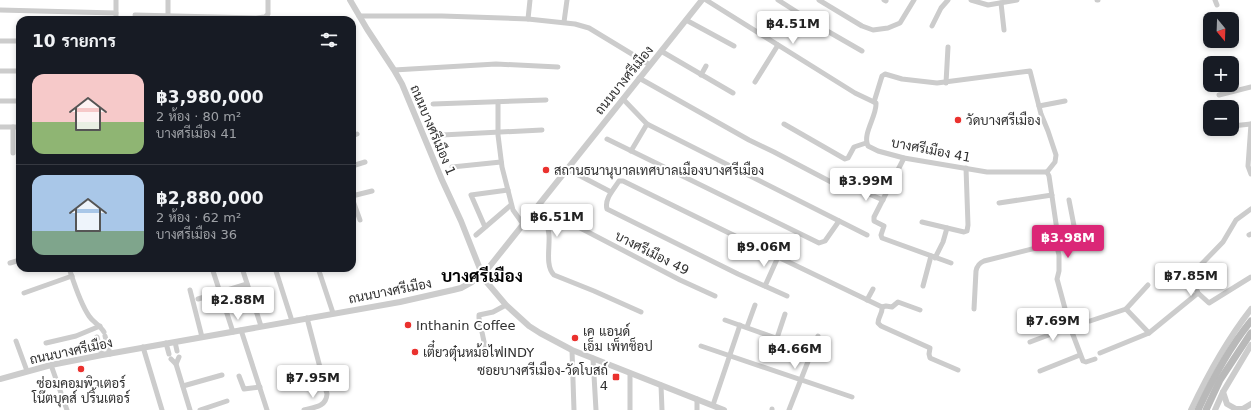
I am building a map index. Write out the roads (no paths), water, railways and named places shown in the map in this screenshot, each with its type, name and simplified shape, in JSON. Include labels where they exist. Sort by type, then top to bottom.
[{"type":"main road","points":[[1193,410],[1239,336],[1251,320]]},
{"type":"main road","points":[[1206,410],[1220,380],[1251,333]]},
{"type":"street","points":[[0,10],[116,13],[116,0]]},
{"type":"street","points":[[168,0],[168,15]]},
{"type":"street","points":[[266,16],[268,14],[268,0]]},
{"type":"street","name":"ถนนบางศรีเมือง 1","points":[[350,0],[380,50],[394,70],[461,221],[482,275],[506,305],[528,326],[540,334],[572,350],[724,410]]},
{"type":"street","points":[[528,19],[530,0]]},
{"type":"street","points":[[564,22],[567,0]]},
{"type":"street","name":"ถนนบางศรีเมือง","points":[[0,379],[51,365],[143,347],[400,302],[461,288],[476,280],[482,275],[538,206],[702,0]]},
{"type":"street","points":[[706,0],[855,93],[874,102]]},
{"type":"street","points":[[778,0],[862,51]]},
{"type":"street","points":[[818,0],[862,26],[873,30],[888,28],[900,23],[914,0]]},
{"type":"street","points":[[932,26],[941,8],[948,0]]},
{"type":"street","points":[[971,0],[988,5],[1017,0]]},
{"type":"street","points":[[1002,3],[1004,30]]},
{"type":"street","points":[[135,15],[197,16]]},
{"type":"street","points":[[359,16],[528,19],[583,25],[650,65]]},
{"type":"street","points":[[686,20],[734,46]]},
{"type":"street","points":[[0,41],[16,41]]},
{"type":"street","points":[[755,82],[778,45]]},
{"type":"street","points":[[946,83],[948,47]]},
{"type":"street","points":[[661,51],[733,93]]},
{"type":"street","points":[[394,70],[496,64],[558,67]]},
{"type":"street","points":[[701,75],[706,66]]},
{"type":"street","points":[[0,71],[16,71]]},
{"type":"street","points":[[784,124],[845,159],[848,158],[854,147],[866,143],[876,106],[874,102],[882,76],[885,74],[924,83],[946,83],[1030,71],[1039,106],[1056,155],[1055,162],[1047,172],[1049,176],[1058,236],[1056,243],[1059,255],[1059,271],[1057,279],[1071,330],[1080,355],[1085,362],[1095,359]]},
{"type":"street","points":[[639,78],[748,140],[833,183]]},
{"type":"street","points":[[1219,94],[1251,87]]},
{"type":"street","points":[[622,99],[647,124],[867,235]]},
{"type":"street","points":[[0,101],[16,100]]},
{"type":"street","points":[[433,104],[546,100]]},
{"type":"street","points":[[1039,106],[1065,101]]},
{"type":"street","points":[[498,102],[498,132],[502,162],[511,205],[523,224]]},
{"type":"street","points":[[631,151],[647,124]]},
{"type":"street","points":[[1239,125],[1251,124],[1248,166],[1251,174]]},
{"type":"street","points":[[0,127],[13,127],[13,153]]},
{"type":"street","points":[[442,135],[542,130]]},
{"type":"street","points":[[607,139],[818,243],[826,241],[839,221]]},
{"type":"street","name":"บางศรีเมือง 41","points":[[866,143],[868,146],[878,151],[904,158],[966,168],[997,172],[1047,172]]},
{"type":"street","points":[[904,158],[873,219],[884,226],[881,235],[884,240],[951,263]]},
{"type":"street","points":[[356,165],[365,162]]},
{"type":"street","points":[[452,167],[502,162]]},
{"type":"street","points":[[922,222],[964,232],[967,230],[966,168]]},
{"type":"street","points":[[567,169],[611,192]]},
{"type":"street","points":[[787,296],[732,271],[607,209],[605,206],[611,192],[619,182],[623,181],[778,258],[882,307],[892,307],[898,302],[920,310]]},
{"type":"street","points":[[855,188],[883,200]]},
{"type":"street","points":[[485,227],[471,196],[508,190]]},
{"type":"street","points":[[356,196],[372,191]]},
{"type":"street","points":[[999,203],[1052,195]]},
{"type":"street","points":[[1069,200],[1075,231],[1082,246]]},
{"type":"street","points":[[476,235],[511,205]]},
{"type":"street","name":"บางศรีเมือง 49","points":[[538,206],[680,280],[715,296]]},
{"type":"street","points":[[356,208],[360,220]]},
{"type":"street","points":[[1251,209],[1236,220],[1224,239],[1191,275],[1198,293],[1209,303],[1251,277]]},
{"type":"street","points":[[545,210],[551,272],[554,275],[588,288],[641,312]]},
{"type":"street","points":[[923,286],[933,257],[943,242],[947,228]]},
{"type":"street","points":[[974,309],[976,271],[977,266],[980,263],[1056,243]]},
{"type":"street","points":[[766,286],[778,258]]},
{"type":"street","points":[[10,263],[16,261]]},
{"type":"street","points":[[70,272],[86,310],[92,320],[102,355]]},
{"type":"street","points":[[213,272],[232,332]]},
{"type":"street","points":[[243,272],[261,326]]},
{"type":"street","points":[[276,272],[292,320]]},
{"type":"street","points":[[319,272],[332,313]]},
{"type":"street","points":[[24,293],[72,276]]},
{"type":"street","points":[[198,300],[247,284]]},
{"type":"street","points":[[1090,321],[1126,308],[1148,285]]},
{"type":"street","points":[[867,300],[874,289]]},
{"type":"street","points":[[190,290],[202,337]]},
{"type":"street","points":[[1100,353],[1149,334],[1198,293]]},
{"type":"street","points":[[486,351],[479,318],[480,315],[493,312],[506,305]]},
{"type":"street","points":[[747,327],[755,306]]},
{"type":"street","points":[[882,307],[878,324],[930,348],[930,358],[958,370]]},
{"type":"street","points":[[1126,308],[1149,334]]},
{"type":"street","points":[[1193,410],[1208,374],[1234,331],[1251,309]]},
{"type":"street","points":[[777,338],[786,314]]},
{"type":"street","points":[[304,410],[320,406],[324,404],[326,400],[326,389],[307,318]]},
{"type":"street","points":[[92,320],[100,326],[110,354]]},
{"type":"street","points":[[725,320],[812,351]]},
{"type":"street","points":[[713,405],[740,325]]},
{"type":"street","points":[[46,343],[96,333],[100,326]]},
{"type":"street","points":[[1030,342],[1085,326]]},
{"type":"street","points":[[241,330],[267,410]]},
{"type":"street","points":[[789,410],[818,336]]},
{"type":"street","points":[[16,341],[27,371]]},
{"type":"street","points":[[175,342],[177,351]]},
{"type":"street","points":[[166,343],[168,354]]},
{"type":"street","points":[[1215,410],[1223,392],[1251,345]]},
{"type":"street","points":[[701,346],[852,397]]},
{"type":"street","points":[[143,347],[162,410]]},
{"type":"street","points":[[572,350],[574,410]]},
{"type":"street","points":[[1040,371],[1080,355]]},
{"type":"street","points":[[176,364],[179,357]]},
{"type":"street","points":[[593,358],[596,410]]},
{"type":"street","points":[[171,359],[176,364],[190,410]]},
{"type":"street","points":[[51,365],[67,410]]},
{"type":"street","points":[[630,373],[630,410]]},
{"type":"street","points":[[183,386],[222,375]]},
{"type":"street","points":[[239,376],[244,389],[260,387]]},
{"type":"street","points":[[662,385],[662,410]]},
{"type":"street","points":[[1223,392],[1227,404],[1236,409],[1242,410],[1251,404]]},
{"type":"street","points":[[697,399],[697,410]]},
{"type":"street","points":[[200,410],[227,401]]},
{"type":"place","name":"วัดบางศรีเมือง","points":[[958,120]]},
{"type":"place","name":"สถานธนานุบาลเทศบาลเมืองบางศรีเมือง","points":[[546,170]]},
{"type":"place","name":"Inthanin Coffee","points":[[408,325]]},
{"type":"place","name":"เค แอนด์ เอ็ม เพ็ทช็อป","points":[[575,338]]},
{"type":"place","name":"เตี๋ยวตุ๋นหม้อไฟINDY","points":[[415,352]]},
{"type":"place","name":"ซ่อมคอมพิวเตอร์ โน๊ตบุคส์ ปริ้นเตอร์","points":[[81,369]]},
{"type":"place","name":"ซอยบางศรีเมือง-วัดโบสถ์ 4","points":[[616,377]]},
{"type":"district","name":"บางศรีเมือง","points":[[482,276]]}]
